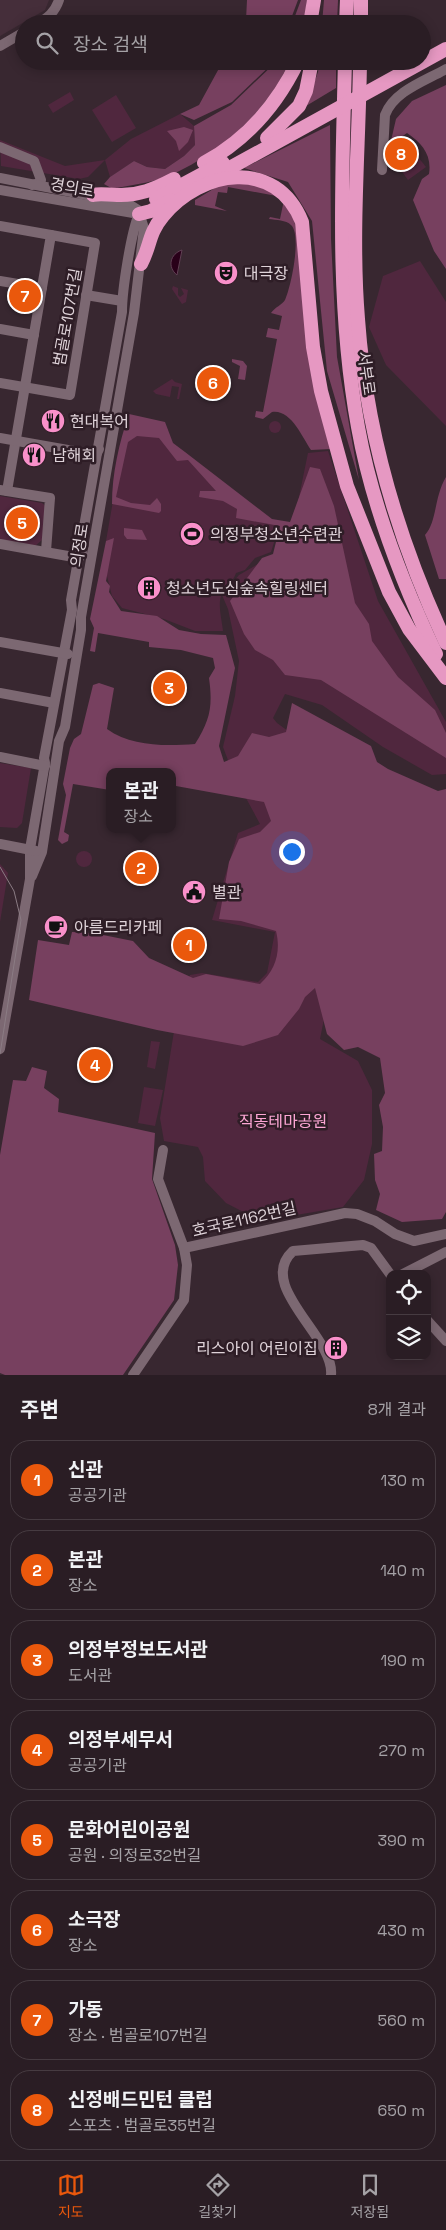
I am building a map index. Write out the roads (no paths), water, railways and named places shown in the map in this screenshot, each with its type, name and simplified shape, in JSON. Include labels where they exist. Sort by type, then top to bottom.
[{"type":"highway","points":[[312,15],[316,0]]},
{"type":"highway","points":[[316,0],[316,15]]},
{"type":"highway","points":[[346,15],[347,0]]},
{"type":"highway","points":[[431,48],[446,40]]},
{"type":"highway","points":[[431,58],[446,50]]},
{"type":"highway","points":[[94,200],[146,192],[214,157],[243,136],[259,120],[280,94],[293,70]]},
{"type":"highway","points":[[267,138],[299,106],[306,91],[310,70]]},
{"type":"highway","name":"서부로","points":[[345,70],[342,205],[344,318],[358,427],[375,498],[397,564],[412,603],[446,673]]},
{"type":"highway","name":"서부로","points":[[360,70],[356,251],[357,318],[364,375],[380,462],[391,502],[409,559],[446,643]]},
{"type":"highway","points":[[136,209],[392,70]]},
{"type":"highway","points":[[136,209],[151,211],[409,70]]},
{"type":"highway","points":[[142,264],[150,236],[156,224],[166,212],[192,189],[232,177],[248,177],[278,188],[297,209],[304,232],[313,347],[321,390],[347,486],[389,592],[409,629],[446,678]]},
{"type":"street","points":[[50,15],[59,0]]},
{"type":"street","points":[[0,46],[15,37]]},
{"type":"street","points":[[382,170],[385,115],[388,108],[407,91],[446,69]]},
{"type":"street","points":[[0,147],[34,161],[42,180],[39,184],[32,185]]},
{"type":"street","name":"경의로","points":[[0,178],[136,209]]},
{"type":"street","name":"경의로","points":[[0,190],[94,200]]},
{"type":"street","points":[[94,200],[125,218],[132,230],[132,242]]},
{"type":"street","name":"의정로","points":[[0,1049],[30,879],[30,850],[64,653],[78,558],[122,312],[136,209]]},
{"type":"street","name":"의정로","points":[[30,879],[42,852],[59,741],[65,727],[142,264],[141,256],[145,234],[136,209]]},
{"type":"street","name":"범골로107번길","points":[[0,226],[95,243],[70,395],[0,383]]},
{"type":"street","name":"범골로107번길","points":[[3,490],[15,441],[51,236]]},
{"type":"street","name":"범골로107번길","points":[[0,281],[42,288]]},
{"type":"street","points":[[86,295],[122,301]]},
{"type":"street","name":"범골로107번길","points":[[0,330],[34,335]]},
{"type":"street","points":[[0,438],[96,455],[101,444],[103,431],[106,430],[104,444],[108,463]]},
{"type":"street","points":[[3,490],[50,498],[46,551]]},
{"type":"street","points":[[0,544],[78,558],[83,552],[84,543],[87,542],[84,562],[88,582]]},
{"type":"street","points":[[0,642],[77,655]]},
{"type":"street","points":[[0,693],[54,703]]},
{"type":"street","points":[[0,758],[45,766]]},
{"type":"street","points":[[0,844],[42,852]]},
{"type":"street","points":[[162,1150],[158,1179],[184,1248]]},
{"type":"street","name":"호국로1162번길","points":[[132,1375],[184,1300],[187,1265],[184,1248],[345,1213],[357,1214],[375,1221],[395,1234],[414,1241],[446,1234]]},
{"type":"street","points":[[331,1375],[327,1352],[297,1310],[286,1286],[283,1275],[286,1258],[293,1251],[364,1245],[371,1248],[387,1270]]},
{"type":"street","points":[[411,1270],[446,1252]]},
{"type":"street","points":[[431,1324],[446,1341]]},
{"type":"tram line","points":[[0,867],[14,891],[21,920],[0,1054]]},
{"type":"place","name":"신정배드민턴 클럽","points":[[401,154]]},
{"type":"place","name":"대극장","points":[[226,273]]},
{"type":"place","name":"가동","points":[[25,296]]},
{"type":"place","name":"소극장","points":[[213,383]]},
{"type":"place","name":"현대복어","points":[[53,421]]},
{"type":"place","name":"남해회","points":[[34,455]]},
{"type":"place","name":"문화어린이공원","points":[[22,523]]},
{"type":"place","name":"의정부청소년수련관","points":[[192,534]]},
{"type":"place","name":"청소년도심숲속힐링센터","points":[[149,588]]},
{"type":"place","name":"의정부정보도서관","points":[[169,688]]},
{"type":"place","name":"본관","points":[[141,868]]},
{"type":"place","name":"별관","points":[[194,892]]},
{"type":"place","name":"아름드리카페","points":[[56,927]]},
{"type":"place","name":"신관","points":[[189,945]]},
{"type":"place","name":"의정부세무서","points":[[95,1065]]},
{"type":"place","name":"리스아이 어린이집","points":[[336,1348]]},
{"type":"park label","name":"직동테마공원","points":[[283,1121]]}]
